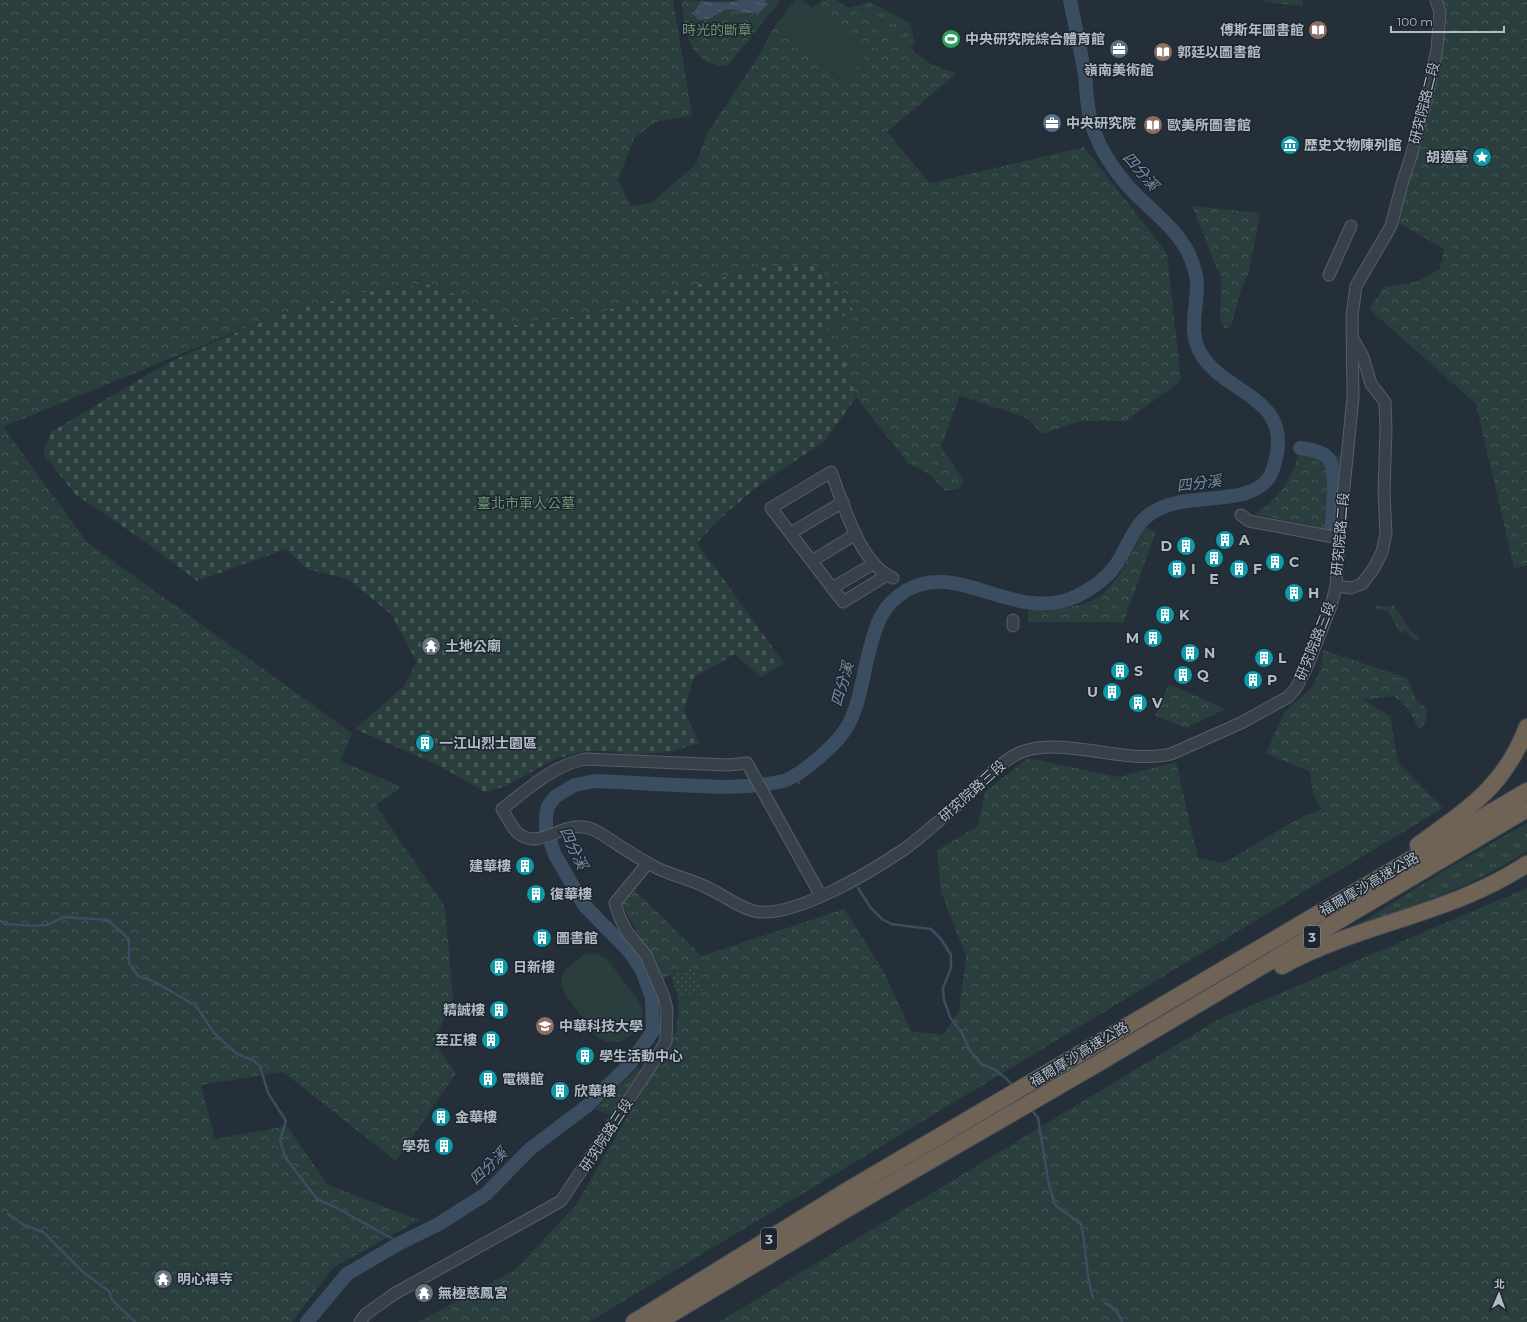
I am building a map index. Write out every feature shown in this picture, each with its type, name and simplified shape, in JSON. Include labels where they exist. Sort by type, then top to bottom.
[{"type":"highway","points":[[1343,900],[1483,796],[1506,769],[1516,752],[1527,727]]},
{"type":"highway","name":"福爾摩沙高速公路","points":[[658,1322],[909,1164],[1122,1027],[1343,900],[1527,790]]},
{"type":"highway","name":"福爾摩沙高速公路","points":[[634,1322],[848,1190],[909,1164],[1097,1064],[1527,809]]},
{"type":"highway","points":[[1483,836],[1527,817]]},
{"type":"highway","points":[[1142,1037],[1231,994],[1299,957],[1334,942],[1468,896],[1527,864]]},
{"type":"street","name":"研究院路二段","points":[[1352,338],[1363,357],[1371,384],[1385,402],[1386,429],[1384,493],[1386,533],[1382,552],[1374,568],[1362,584],[1351,588],[1336,586],[1339,538],[1354,388],[1352,338],[1352,316],[1356,286],[1391,226],[1426,101],[1437,49],[1440,12],[1436,0]]},
{"type":"street","points":[[1329,275],[1351,226]]},
{"type":"street","points":[[831,472],[856,534],[873,564],[890,577],[843,602],[791,533],[771,508],[831,472]]},
{"type":"street","points":[[791,533],[843,502]]},
{"type":"street","points":[[1241,515],[1249,521],[1339,538]]},
{"type":"street","points":[[812,561],[856,534]]},
{"type":"street","points":[[832,588],[873,564]]},
{"type":"street","name":"研究院路三段","points":[[821,896],[747,763],[728,765],[585,759],[569,763],[552,771],[502,809],[518,834],[529,839],[541,838],[570,827],[586,826],[648,863],[709,888],[736,903],[756,911],[798,905],[821,896],[860,878],[905,849],[967,798],[1007,760],[1024,751],[1060,748],[1117,755],[1161,757],[1172,754],[1273,707],[1285,699],[1296,688],[1331,606],[1336,586]]},
{"type":"street","name":"研究院路三段","points":[[360,1322],[366,1314],[394,1294],[561,1202],[656,1060],[666,1041],[667,1010],[664,997],[646,955],[627,932],[615,903],[648,863]]},
{"type":"green space","points":[[0,0],[673,0],[692,115],[656,122],[634,138],[618,180],[631,206],[651,203],[696,164],[707,133],[756,60],[774,27],[843,82],[868,52],[812,8],[823,0],[836,0],[910,47],[926,61],[938,67],[957,73],[887,132],[930,183],[1084,147],[1167,253],[1181,381],[1126,421],[1081,421],[1042,434],[1027,418],[960,396],[941,447],[964,481],[960,488],[945,491],[930,474],[908,463],[856,397],[843,351],[597,313],[518,326],[433,284],[376,290],[279,314],[3,427],[87,542],[352,733],[341,761],[402,787],[376,805],[445,907],[453,998],[434,1042],[456,1073],[396,1161],[283,1072],[201,1085],[215,1139],[287,1126],[328,1185],[419,1220],[333,1268],[292,1322],[0,1322]]},
{"type":"green space","name":"時光的斷章","points":[[781,0],[728,65],[718,66],[704,60],[692,47],[688,38],[681,1]]},
{"type":"green space","points":[[795,0],[802,0],[868,52],[844,82],[774,27]]},
{"type":"green space","points":[[1264,0],[1303,0],[1302,6],[1264,2]]},
{"type":"green space","points":[[1439,0],[1527,0],[1527,566],[1514,568],[1476,404],[1369,309],[1384,287],[1416,282],[1440,269],[1444,249],[1395,221],[1418,151],[1431,94]]},
{"type":"green space","points":[[870,2],[910,23],[915,43],[910,47],[848,8]]},
{"type":"green space","points":[[1192,206],[1260,213],[1249,272],[1241,290],[1232,323],[1226,330],[1220,321],[1221,279]]},
{"type":"green space","name":"臺北市軍人公墓","points":[[817,265],[831,279],[853,310],[815,335],[843,351],[856,397],[826,440],[757,487],[717,521],[697,543],[784,663],[761,677],[735,654],[694,677],[684,711],[699,743],[669,752],[631,755],[610,751],[584,751],[555,759],[506,786],[485,792],[438,765],[355,729],[404,686],[417,662],[391,614],[348,579],[307,569],[286,549],[197,581],[144,541],[76,495],[43,454],[51,432],[171,361],[279,314],[376,290],[433,284],[518,326],[597,313],[750,270],[771,266]]},
{"type":"green space","points":[[1299,454],[1345,456],[1336,531],[1255,514],[1271,502],[1283,488]]},
{"type":"green space","points":[[1145,528],[1156,531],[1124,622],[1028,622],[1028,610],[1075,606],[1099,597],[1115,581]]},
{"type":"green space","points":[[1376,606],[1394,606],[1412,632],[1420,638],[1416,642],[1405,630],[1401,634],[1387,610],[1378,610]]},
{"type":"green space","points":[[1323,650],[1407,678],[1417,701],[1427,708],[1426,720],[1421,729],[1416,724],[1408,708],[1394,696],[1363,700],[1391,716],[1393,736],[1399,764],[1443,808],[589,1322],[418,1322],[516,1269],[576,1205],[676,1032],[679,1000],[704,989],[692,968],[663,978],[622,905],[632,888],[702,956],[844,909],[883,970],[911,1031],[943,1035],[959,1011],[966,956],[941,892],[937,850],[978,826],[985,792],[1028,758],[1118,777],[1176,762],[1198,858],[1224,863],[1296,820],[1321,809],[1313,793],[1310,772],[1266,753],[1284,713],[1312,687],[1321,669]]},
{"type":"green space","points":[[1169,684],[1225,709],[1186,728],[1155,716]]},
{"type":"green space","points":[[1527,823],[1527,851],[1466,884],[1359,924],[1447,869]]},
{"type":"green space","points":[[1527,888],[1527,1322],[719,1322],[1217,1020]]},
{"type":"green space","points":[[596,953],[607,959],[638,1000],[642,1009],[643,1017],[638,1027],[630,1036],[619,1042],[607,1042],[598,1038],[567,997],[561,985],[563,972],[583,955]]},
{"type":"green space","points":[[692,968],[704,989],[679,1000],[671,976]]},
{"type":"green space","points":[[638,1068],[643,1071],[613,1116],[595,1109]]},
{"type":"water","points":[[741,0],[765,0],[766,6],[759,13],[741,13],[737,10],[726,9],[709,19],[699,20],[693,14],[701,1],[726,3]]},
{"type":"waterway","name":"四分溪","points":[[307,1322],[347,1274],[400,1243],[437,1225],[486,1194],[530,1149],[587,1106],[629,1065],[653,1031],[652,998],[642,970],[630,952],[584,905],[555,855],[546,829],[546,816],[548,806],[556,796],[575,785],[594,781],[730,787],[770,784],[791,778],[809,766],[827,750],[847,727],[857,703],[867,660],[879,620],[890,604],[907,590],[927,583],[947,582],[968,586],[1010,599],[1032,603],[1054,603],[1077,596],[1098,583],[1111,571],[1119,560],[1134,532],[1150,514],[1164,507],[1180,502],[1244,494],[1257,488],[1268,479],[1272,473],[1277,453],[1278,434],[1273,419],[1263,407],[1211,367],[1197,346],[1194,329],[1197,281],[1188,252],[1175,233],[1122,179],[1112,166],[1097,138],[1090,117],[1085,76],[1070,0]]},
{"type":"waterway","points":[[1300,448],[1323,454],[1329,459],[1332,465],[1334,482],[1332,527]]},
{"type":"waterway","points":[[795,776],[799,783]]},
{"type":"waterway","points":[[858,888],[871,908],[882,919],[891,924],[931,929],[941,939],[951,955],[951,968],[943,988],[944,1000],[950,1017],[962,1033],[970,1051],[981,1064],[994,1069],[1007,1079],[1013,1087]]},
{"type":"waterway","points":[[0,920],[4,924],[34,926],[47,925],[64,917],[108,920],[129,939],[129,963],[138,976],[155,982],[196,1006],[214,1033],[237,1054],[253,1060],[260,1066],[268,1093],[286,1121],[280,1140],[285,1157],[317,1199],[337,1208],[400,1243]]},
{"type":"waterway","points":[[1031,1109],[1038,1118],[1049,1185],[1055,1205],[1081,1224],[1090,1289],[1093,1298]]},
{"type":"waterway","points":[[8,1214],[24,1225],[43,1232],[84,1273],[109,1291],[112,1300],[135,1322]]},
{"type":"waterway","points":[[1105,1303],[1116,1311],[1122,1322]]},
{"type":"place","name":"傅斯年圖書館","points":[[1318,30]]},
{"type":"place","name":"中央研究院綜合體育館","points":[[951,39]]},
{"type":"place","name":"嶺南美術館","points":[[1119,49]]},
{"type":"place","name":"郭廷以圖書館","points":[[1163,52]]},
{"type":"place","name":"中央研究院","points":[[1052,123]]},
{"type":"place","name":"歐美所圖書館","points":[[1153,125]]},
{"type":"place","name":"歷史文物陳列館","points":[[1290,145]]},
{"type":"place","name":"胡適墓","points":[[1482,157]]},
{"type":"place","name":"A","points":[[1225,540]]},
{"type":"place","name":"D","points":[[1186,546]]},
{"type":"place","name":"E","points":[[1214,558]]},
{"type":"place","name":"C","points":[[1275,562]]},
{"type":"place","name":"I","points":[[1177,569]]},
{"type":"place","name":"F","points":[[1239,569]]},
{"type":"place","name":"H","points":[[1294,593]]},
{"type":"place","name":"K","points":[[1165,615]]},
{"type":"place","name":"M","points":[[1153,638]]},
{"type":"place","name":"土地公廟","points":[[431,646]]},
{"type":"place","name":"N","points":[[1190,653]]},
{"type":"place","name":"L","points":[[1264,658]]},
{"type":"place","name":"S","points":[[1120,671]]},
{"type":"place","name":"Q","points":[[1183,675]]},
{"type":"place","name":"P","points":[[1253,680]]},
{"type":"place","name":"U","points":[[1112,692]]},
{"type":"place","name":"V","points":[[1138,703]]},
{"type":"place","name":"一江山烈士園區","points":[[425,743]]},
{"type":"place","name":"建華樓","points":[[525,866]]},
{"type":"place","name":"復華樓","points":[[536,894]]},
{"type":"place","name":"圖書館","points":[[542,938]]},
{"type":"place","name":"日新樓","points":[[499,967]]},
{"type":"place","name":"精誠樓","points":[[499,1010]]},
{"type":"place","name":"中華科技大學","points":[[545,1026]]},
{"type":"place","name":"至正樓","points":[[491,1040]]},
{"type":"place","name":"學生活動中心","points":[[585,1056]]},
{"type":"place","name":"電機館","points":[[488,1079]]},
{"type":"place","name":"欣華樓","points":[[560,1091]]},
{"type":"place","name":"金華樓","points":[[441,1117]]},
{"type":"place","name":"學苑","points":[[444,1146]]},
{"type":"place","name":"明心禪寺","points":[[163,1279]]},
{"type":"place","name":"無極慈鳳宮","points":[[424,1293]]}]
